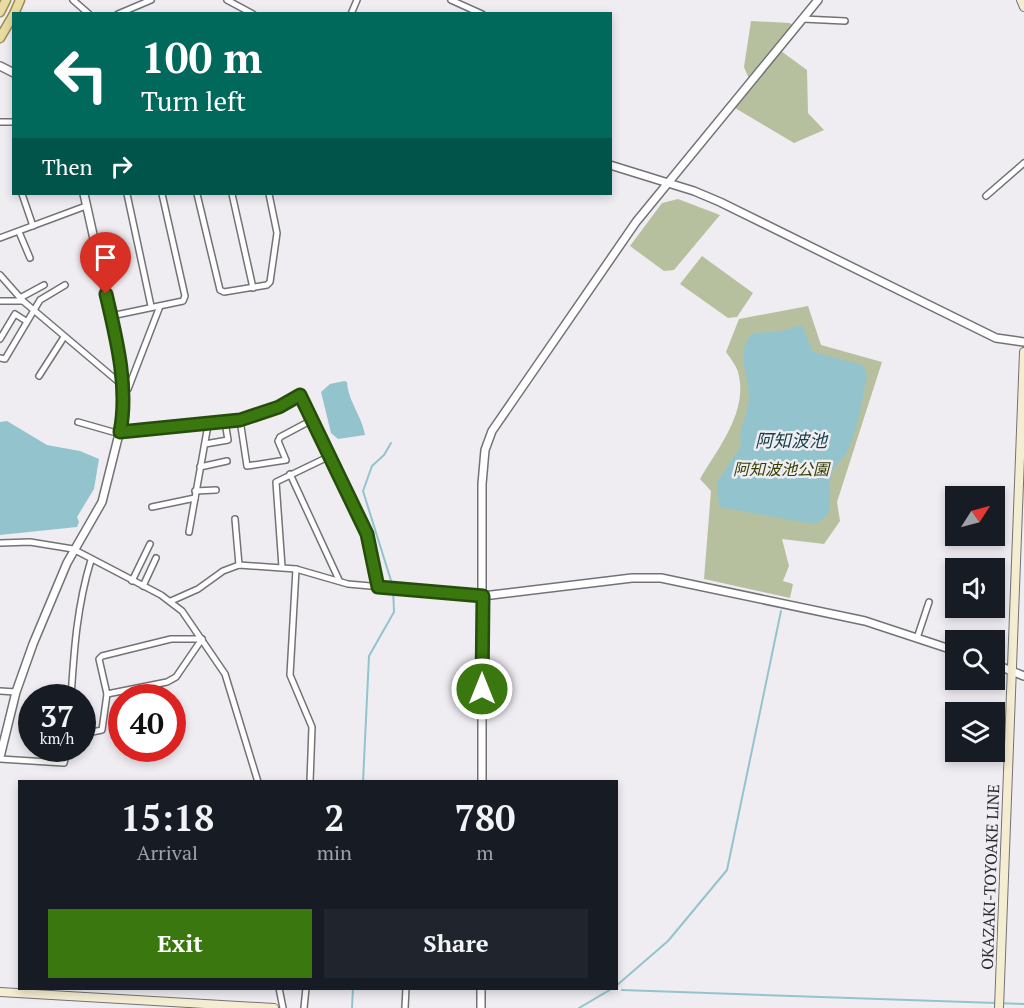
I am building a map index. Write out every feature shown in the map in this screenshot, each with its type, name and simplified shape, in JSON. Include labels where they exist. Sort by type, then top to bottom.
[{"type":"main road","points":[[0,12],[6,0]]},
{"type":"main road","points":[[1021,0],[1024,7]]},
{"type":"main road","points":[[0,38],[12,17]]},
{"type":"main road","name":"OKAZAKI-TOYOAKE LINE","points":[[999,1008],[1012,671],[1021,549],[1024,352]]},
{"type":"main road","points":[[0,992],[130,1004],[274,1008]]},
{"type":"street","points":[[73,0],[87,12]]},
{"type":"street","points":[[123,12],[151,0]]},
{"type":"street","points":[[227,0],[249,12]]},
{"type":"street","points":[[451,0],[478,12]]},
{"type":"street","points":[[482,780],[482,484],[485,450],[492,430],[665,183],[818,0]]},
{"type":"street","points":[[803,19],[845,21]]},
{"type":"street","points":[[986,196],[1024,163]]},
{"type":"street","points":[[612,166],[694,191],[720,202],[996,338],[1024,342]]},
{"type":"street","points":[[22,195],[33,226]]},
{"type":"street","points":[[18,759],[0,758],[16,692],[73,549],[102,502],[124,414],[118,347],[84,195]]},
{"type":"street","points":[[127,195],[151,306]]},
{"type":"street","points":[[111,315],[183,301],[185,296],[162,195]]},
{"type":"street","points":[[197,195],[220,290],[224,292],[253,288],[270,282],[277,233],[269,195]]},
{"type":"street","points":[[232,195],[253,288]]},
{"type":"street","points":[[0,237],[86,206]]},
{"type":"street","points":[[19,231],[30,258]]},
{"type":"street","points":[[0,275],[21,300],[121,384]]},
{"type":"street","points":[[0,301],[21,300],[44,285]]},
{"type":"street","points":[[0,357],[5,359],[40,300],[65,285]]},
{"type":"street","points":[[122,393],[128,389],[160,306]]},
{"type":"street","points":[[0,339],[15,314],[26,321]]},
{"type":"street","points":[[39,376],[64,338]]},
{"type":"street","points":[[78,422],[120,433],[194,423],[208,425],[240,420],[279,407],[300,395],[369,540],[378,587]]},
{"type":"street","points":[[240,420],[247,466],[286,460],[278,441],[280,437],[312,420]]},
{"type":"street","points":[[205,444],[228,440],[225,422]]},
{"type":"street","points":[[189,532],[208,425]]},
{"type":"street","points":[[282,567],[276,482],[330,456]]},
{"type":"street","points":[[200,467],[227,461]]},
{"type":"street","points":[[290,474],[339,580]]},
{"type":"street","points":[[195,491],[216,490]]},
{"type":"street","points":[[152,507],[195,498]]},
{"type":"street","points":[[235,519],[239,565]]},
{"type":"street","points":[[0,543],[41,543],[73,549],[143,586],[182,611],[225,674],[257,780]]},
{"type":"street","points":[[132,581],[150,544]]},
{"type":"street","points":[[143,586],[156,558]]},
{"type":"street","points":[[72,684],[76,624],[80,598],[91,560]]},
{"type":"street","points":[[171,602],[198,589],[223,571],[239,565],[296,569],[348,584],[483,596],[601,581],[661,578],[865,621],[945,647]]},
{"type":"street","points":[[296,569],[290,675],[312,727],[310,780]]},
{"type":"street","points":[[917,638],[929,602]]},
{"type":"street","points":[[96,731],[102,730],[107,694],[99,659],[102,656],[171,639],[202,639]]},
{"type":"street","points":[[107,694],[167,682],[176,677],[202,639]]},
{"type":"street","points":[[1005,668],[1024,676]]},
{"type":"street","points":[[0,691],[16,692]]},
{"type":"street","points":[[279,990],[283,1008]]},
{"type":"street","points":[[304,1008],[306,990]]},
{"type":"street","points":[[405,1008],[406,990]]},
{"type":"street","points":[[481,990],[481,1008]]},
{"type":"green space","points":[[751,21],[790,23],[793,26],[749,79],[744,67]]},
{"type":"green space","points":[[781,51],[807,70],[808,113],[824,130],[794,143],[735,108]]},
{"type":"green space","points":[[678,199],[720,215],[674,270],[664,271],[630,246],[662,203]]},
{"type":"green space","points":[[702,256],[753,293],[737,317],[728,318],[680,284]]},
{"type":"green space","name":"阿知波池公園","points":[[808,306],[821,345],[882,362],[837,502],[840,521],[824,544],[782,539],[789,566],[783,581],[793,584],[790,598],[704,579],[711,491],[700,479],[723,442],[736,415],[740,387],[738,372],[726,352],[739,319]]},
{"type":"water","name":"阿知波池","points":[[802,325],[813,352],[859,364],[864,367],[867,376],[854,436],[846,454],[835,466],[831,475],[827,515],[821,521],[812,524],[719,507],[717,482],[741,446],[741,431],[748,405],[749,395],[744,359],[747,342],[752,333],[778,332]]},
{"type":"water","points":[[347,382],[365,435],[338,439],[331,433],[321,392],[330,384]]},
{"type":"water","points":[[7,421],[47,445],[80,451],[99,459],[94,489],[77,517],[79,522],[77,527],[0,535],[0,422]]},
{"type":"waterway","points":[[363,780],[369,656],[394,612],[393,587],[363,491],[372,466],[384,455],[391,443]]},
{"type":"waterway","points":[[618,984],[668,941],[727,870],[781,611]]},
{"type":"waterway","points":[[352,1008],[353,990]]},
{"type":"waterway","points":[[579,1008],[610,990]]},
{"type":"waterway","points":[[622,990],[1024,1004]]},
{"type":"route","points":[[106,294],[118,347],[124,414],[120,432],[240,420],[279,407],[300,395],[367,534],[378,587],[483,596],[482,689]]}]
